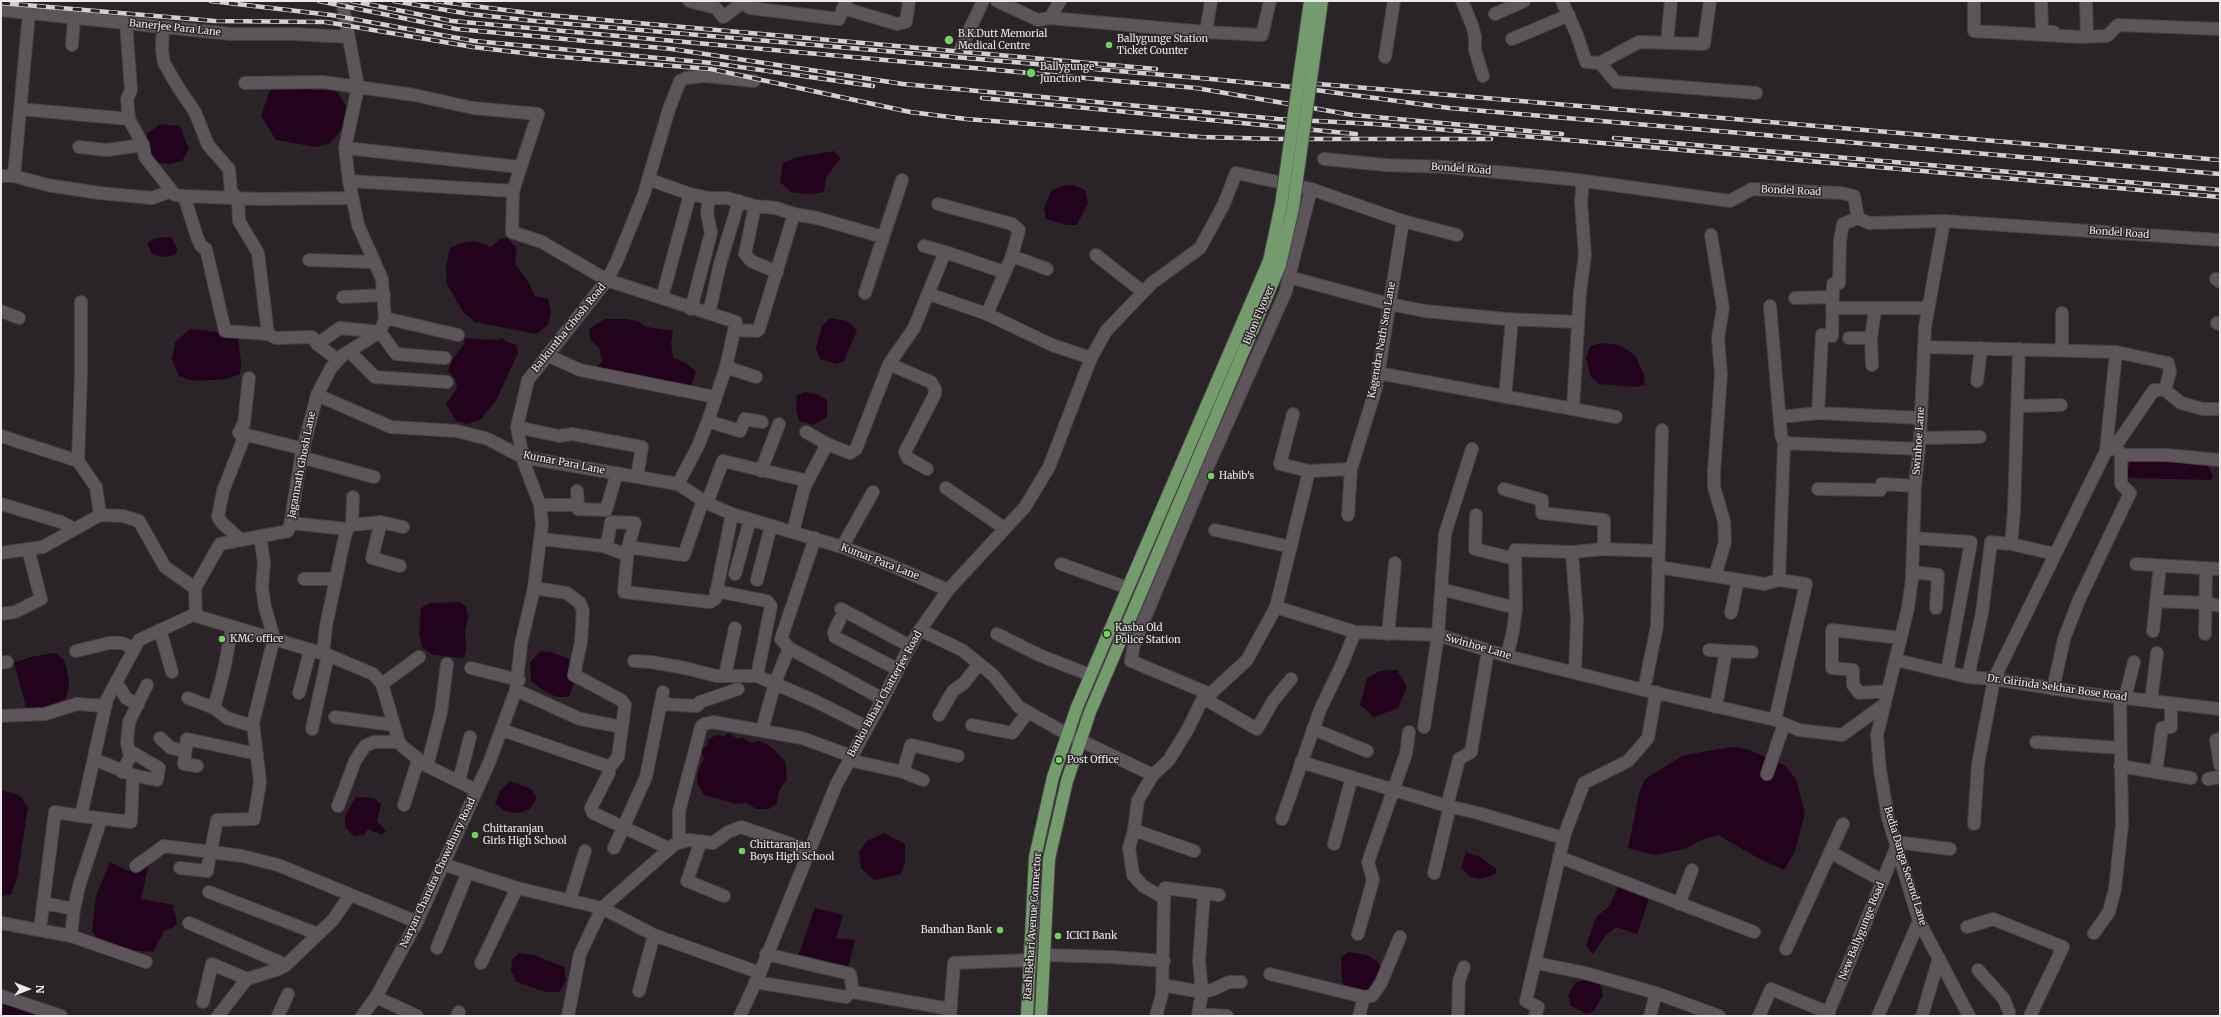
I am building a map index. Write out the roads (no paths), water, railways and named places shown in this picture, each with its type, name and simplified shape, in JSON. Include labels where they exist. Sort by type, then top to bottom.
[{"type":"main road","name":"Bijon Flyover","points":[[1129,585],[1269,262],[1282,205],[1310,1]]},
{"type":"main road","name":"Bijon Flyover","points":[[1133,610],[1280,265],[1294,200],[1322,1]]},
{"type":"main road","name":"Rash Behari Avenue Connector","points":[[1027,1016],[1035,857],[1053,777],[1067,734],[1090,675],[1129,585]]},
{"type":"main road","name":"Rash Behari Avenue Connector","points":[[1041,1016],[1050,859],[1067,781],[1079,741],[1133,610]]},
{"type":"street","points":[[342,1],[358,87],[345,148],[349,181],[358,225],[382,279],[385,318],[380,332]]},
{"type":"street","points":[[689,1],[716,8],[723,17],[744,2],[750,8],[839,19],[845,5],[897,24],[906,22],[909,1]]},
{"type":"street","points":[[961,48],[983,1]]},
{"type":"street","points":[[997,1],[1038,20],[1050,18],[1206,32],[1262,35],[1270,1]]},
{"type":"street","points":[[1050,18],[1060,1]]},
{"type":"street","points":[[1206,32],[1211,1]]},
{"type":"street","points":[[1385,57],[1394,1]]},
{"type":"street","points":[[1462,1],[1472,25],[1475,36],[1475,50],[1483,76]]},
{"type":"street","points":[[1495,14],[1524,1]]},
{"type":"street","points":[[1562,1],[1569,15],[1586,62],[1600,63],[1639,42],[1704,44],[1710,1]]},
{"type":"street","points":[[1667,42],[1672,1]]},
{"type":"street","points":[[1974,1],[1974,31],[2087,34]]},
{"type":"street","points":[[2041,1],[2043,30],[2107,36],[2118,25],[2220,29]]},
{"type":"street","points":[[2086,1],[2087,34]]},
{"type":"street","name":"Banerjee Para Lane","points":[[1,10],[231,34],[294,34],[349,37]]},
{"type":"street","points":[[14,176],[29,13]]},
{"type":"street","points":[[1512,39],[1569,15]]},
{"type":"street","points":[[72,45],[74,18]]},
{"type":"street","points":[[126,22],[131,90],[127,99],[129,119],[143,145],[145,156],[178,197],[184,196],[259,200],[352,198]]},
{"type":"street","points":[[163,26],[162,50],[164,64],[195,112],[208,145],[229,169],[231,192],[238,198],[239,221],[258,254],[268,334]]},
{"type":"street","points":[[1600,63],[1616,82],[1756,93]]},
{"type":"street","name":"Baikuntha Ghosh Road","points":[[476,790],[502,730],[518,685],[521,644],[534,588],[541,538],[542,524],[540,505],[522,456],[517,427],[528,380],[546,355],[608,280],[617,262],[648,179],[669,109],[680,81],[705,76],[754,81]]},
{"type":"street","points":[[245,83],[313,82],[414,95],[473,108],[538,114],[513,191],[512,232],[542,242],[608,280],[691,309],[735,321],[735,330],[726,367],[708,421],[698,446],[678,484]]},
{"type":"street","points":[[20,109],[129,119]]},
{"type":"street","points":[[79,147],[112,149],[143,145]]},
{"type":"street","points":[[345,148],[520,167]]},
{"type":"street","name":"Bondel Road","points":[[1324,159],[1386,166],[1445,167],[1582,181],[1730,201],[1752,189],[1841,193],[1854,196],[1858,218],[1869,223],[1944,221],[2220,240]]},
{"type":"street","name":"Banku Bihari Chatterjee Road","points":[[740,1016],[758,978],[766,954],[836,785],[850,758],[920,630],[948,590],[1025,507],[1049,467],[1091,358],[1106,331],[1152,283],[1200,248],[1224,204],[1236,173],[1311,189]]},
{"type":"street","points":[[1,176],[14,176],[47,185],[99,193],[152,198],[172,191]]},
{"type":"street","points":[[648,179],[690,194],[709,198],[726,198],[755,206],[776,208],[883,237]]},
{"type":"street","points":[[865,293],[902,180]]},
{"type":"street","points":[[349,181],[513,191]]},
{"type":"street","points":[[1573,408],[1578,322],[1585,255],[1582,181]]},
{"type":"street","points":[[1291,679],[1273,701],[1257,729],[1207,696],[1131,661],[1134,644],[1206,471],[1286,291],[1311,189],[1403,221],[1458,235]]},
{"type":"street","points":[[662,298],[690,194]]},
{"type":"street","points":[[184,196],[197,237],[201,246],[206,249],[225,331],[268,334],[276,338],[312,337],[317,344],[338,360]]},
{"type":"street","points":[[691,309],[711,233],[707,214],[709,198]]},
{"type":"street","points":[[709,313],[720,264],[739,201]]},
{"type":"street","points":[[938,204],[1016,226],[1019,234],[1012,256],[987,314]]},
{"type":"street","points":[[755,206],[745,254],[751,261],[777,272]]},
{"type":"street","points":[[735,330],[759,329],[794,214]]},
{"type":"street","points":[[1818,413],[1822,335],[1832,336],[1832,302],[1834,284],[1838,283],[1840,240],[1843,224],[1858,218]]},
{"type":"street","name":"Kagendra Nath Sen Lane","points":[[1348,515],[1351,469],[1376,388],[1403,221]]},
{"type":"street","name":"Swinhoe Lane","points":[[1896,660],[1908,608],[1912,572],[1915,486],[1921,418],[1924,327],[1944,221]]},
{"type":"street","points":[[1710,235],[1723,308],[1718,338],[1720,374],[1714,488],[1724,522],[1725,542],[1715,576]]},
{"type":"street","points":[[924,246],[1004,272]]},
{"type":"street","points":[[806,432],[827,444],[850,453],[856,449],[889,364],[914,328],[945,252]]},
{"type":"street","points":[[1096,255],[1143,292]]},
{"type":"street","points":[[1012,256],[1047,269]]},
{"type":"street","points":[[309,260],[375,262]]},
{"type":"street","points":[[1289,277],[1389,304],[1425,311],[1512,319],[1578,322]]},
{"type":"street","points":[[929,294],[987,314],[1052,345],[1091,358]]},
{"type":"street","points":[[342,297],[384,295]]},
{"type":"street","points":[[1795,298],[1875,309],[1893,306],[1928,308]]},
{"type":"street","points":[[80,302],[81,374],[78,461],[96,487],[100,515]]},
{"type":"street","points":[[1770,306],[1781,435],[1784,442],[1779,580]]},
{"type":"street","points":[[1872,365],[1871,338],[1875,309]]},
{"type":"street","points":[[1,311],[19,318]]},
{"type":"street","points":[[2062,313],[2062,350]]},
{"type":"street","points":[[385,318],[458,335]]},
{"type":"street","points":[[1505,397],[1512,319]]},
{"type":"street","points":[[317,344],[340,328],[380,332],[396,354],[445,358]]},
{"type":"street","name":"Jagannath Ghosh Lane","points":[[195,588],[220,544],[288,531],[291,523],[302,453],[317,395],[327,374],[338,360],[349,351],[380,332]]},
{"type":"street","points":[[1849,338],[1871,338]]},
{"type":"street","points":[[1924,347],[2116,352],[2168,363],[2170,371],[2165,390]]},
{"type":"street","points":[[1977,381],[1981,348]]},
{"type":"street","points":[[2011,544],[2019,349]]},
{"type":"street","points":[[349,351],[375,377],[447,382]]},
{"type":"street","points":[[2053,689],[2064,639],[2079,600],[2130,493],[2121,484],[2114,451],[2116,352]]},
{"type":"street","points":[[546,355],[580,370],[715,397]]},
{"type":"street","points":[[889,364],[931,382],[936,389],[936,394],[905,452],[908,458],[927,469]]},
{"type":"street","points":[[726,367],[756,377]]},
{"type":"street","points":[[1378,373],[1616,417]]},
{"type":"street","points":[[249,378],[244,423],[239,433],[374,477]]},
{"type":"street","points":[[1974,824],[1978,764],[1994,679],[2055,554],[2114,451],[2154,390],[2165,390],[2181,403],[2203,409],[2220,409]]},
{"type":"street","name":"Kumar Para Lane","points":[[317,395],[391,427],[457,430],[488,439],[522,456],[678,484],[705,502],[732,514],[842,547],[888,564],[948,590]]},
{"type":"street","points":[[2017,406],[2061,405]]},
{"type":"street","points":[[1780,418],[1818,413],[1921,418]]},
{"type":"street","points":[[1293,414],[1280,464],[1309,471],[1351,469]]},
{"type":"street","points":[[708,421],[740,430],[745,419],[762,422]]},
{"type":"street","points":[[761,471],[779,424]]},
{"type":"street","points":[[517,427],[559,436],[572,434],[642,447],[637,477]]},
{"type":"street","points":[[1644,690],[1657,626],[1662,430]]},
{"type":"street","points":[[241,540],[222,523],[218,517],[223,491],[245,435]]},
{"type":"street","points":[[1,436],[78,461]]},
{"type":"street","points":[[1784,442],[1919,443],[1980,437]]},
{"type":"street","points":[[793,532],[808,481],[827,444]]},
{"type":"street","points":[[1424,727],[1438,635],[1445,534],[1472,449]]},
{"type":"street","points":[[2114,451],[2220,460]]},
{"type":"street","points":[[541,538],[603,546],[628,551],[684,555],[723,461],[808,481]]},
{"type":"street","points":[[1164,898],[1143,886],[1133,874],[1129,848],[1134,830],[1138,800],[1153,775],[1169,760],[1207,696],[1247,660],[1276,606],[1309,471]]},
{"type":"street","points":[[603,546],[608,538],[611,522],[606,510],[617,474]]},
{"type":"street","points":[[1818,489],[1880,490],[1882,484],[1915,486]]},
{"type":"street","points":[[946,488],[1004,528]]},
{"type":"street","points":[[1504,489],[1542,500],[1542,513],[1604,520],[1604,549]]},
{"type":"street","points":[[577,490],[578,509],[606,510]]},
{"type":"street","points":[[842,547],[874,492]]},
{"type":"street","points":[[312,729],[326,654],[336,579],[350,527],[353,497]]},
{"type":"street","points":[[1,504],[61,522],[74,529]]},
{"type":"street","points":[[540,505],[578,505]]},
{"type":"street","points":[[611,522],[635,523],[628,551],[623,590],[625,593],[710,602],[715,599],[732,514]]},
{"type":"street","points":[[1,553],[43,547],[100,515],[123,516],[139,521],[165,567],[195,588],[196,616]]},
{"type":"street","points":[[1476,515],[1475,549],[1515,559]]},
{"type":"street","points":[[735,574],[750,520]]},
{"type":"street","points":[[291,523],[350,527],[381,522],[403,527]]},
{"type":"street","points":[[381,522],[372,558],[400,566]]},
{"type":"street","points":[[757,580],[771,526]]},
{"type":"street","points":[[1216,530],[1291,547]]},
{"type":"street","points":[[180,868],[208,871],[217,820],[254,819],[260,782],[253,726],[274,638],[265,607],[262,587],[264,562],[260,536]]},
{"type":"street","points":[[815,538],[781,639],[788,648],[883,699]]},
{"type":"street","points":[[1913,538],[2011,544],[2055,554]]},
{"type":"street","points":[[1948,672],[1972,542]]},
{"type":"street","points":[[1968,677],[1982,613],[1991,542]]},
{"type":"street","points":[[1,614],[15,612],[41,599],[28,549]]},
{"type":"street","points":[[1507,656],[1513,631],[1516,608],[1515,550],[1572,552],[1604,549],[1658,551]]},
{"type":"street","points":[[1572,552],[1578,644],[1575,673]]},
{"type":"street","points":[[1388,634],[1395,563]]},
{"type":"street","points":[[1061,564],[1129,585]]},
{"type":"street","points":[[2136,564],[2220,569]]},
{"type":"street","points":[[2152,631],[2160,566]]},
{"type":"street","points":[[1658,567],[1765,584],[1779,580],[1806,584],[1779,722],[1767,774]]},
{"type":"street","points":[[2204,634],[2206,569]]},
{"type":"street","points":[[1912,572],[1938,575],[1936,608]]},
{"type":"street","points":[[304,579],[336,579]]},
{"type":"street","points":[[1731,613],[1738,580]]},
{"type":"street","points":[[534,588],[567,593],[580,603],[583,611],[581,642],[574,675],[621,700],[626,708],[618,757],[609,768],[609,773],[592,811],[595,815],[668,848]]},
{"type":"street","points":[[1441,590],[1516,608]]},
{"type":"street","points":[[716,591],[767,601],[771,606],[757,676]]},
{"type":"street","points":[[2156,601],[2205,603],[2220,606]]},
{"type":"street","name":"Swinhoe Lane","points":[[1276,606],[1354,632],[1438,635],[1488,651],[1779,722],[1799,730],[1842,735],[1885,704]]},
{"type":"street","points":[[898,669],[836,637],[834,632],[841,614],[910,646]]},
{"type":"street","points":[[80,816],[106,706],[133,648],[142,637],[194,615],[274,638],[310,651],[326,654],[374,674],[382,684],[393,726],[399,742],[423,763],[476,790]]},
{"type":"street","points":[[214,708],[224,670],[232,627]]},
{"type":"street","points":[[725,676],[735,628]]},
{"type":"street","points":[[160,630],[172,672]]},
{"type":"street","points":[[920,630],[962,650],[992,675],[1019,707],[1079,741],[1153,775]]},
{"type":"street","points":[[1888,691],[1858,693],[1853,685],[1853,670],[1832,668],[1832,630],[1901,638]]},
{"type":"street","points":[[1282,819],[1313,729],[1354,632]]},
{"type":"street","points":[[997,634],[1039,655],[1090,675]]},
{"type":"street","points":[[76,651],[109,643],[122,644],[133,648]]},
{"type":"street","points":[[762,730],[775,683],[788,648]]},
{"type":"street","points":[[1709,650],[1752,652]]},
{"type":"street","points":[[299,693],[310,651]]},
{"type":"street","points":[[1434,873],[1459,759],[1472,752],[1488,651]]},
{"type":"street","points":[[1716,707],[1726,651]]},
{"type":"street","points":[[2151,701],[2157,653]]},
{"type":"street","points":[[382,684],[418,657]]},
{"type":"street","name":"Dr. Girinda Sekhar Bose Road","points":[[1896,660],[1968,677],[1994,679],[2053,689],[2123,698],[2220,709]]},
{"type":"street","name":"Bedia Danga Second Lane","points":[[1896,660],[1877,735],[1878,757],[1888,818],[1919,920],[1969,1016]]},
{"type":"street","points":[[634,661],[651,662],[717,676],[757,676],[775,683],[867,727]]},
{"type":"street","points":[[2094,933],[2109,912],[2114,889],[2122,824],[2120,748],[2123,698],[2134,662]]},
{"type":"street","points":[[404,805],[423,763],[441,712],[447,664]]},
{"type":"street","points":[[939,715],[953,691],[964,682],[979,664]]},
{"type":"street","points":[[471,668],[518,685],[580,719],[622,727]]},
{"type":"street","points":[[116,682],[126,698],[138,705]]},
{"type":"street","points":[[40,929],[55,812],[131,822],[128,774],[130,751],[127,742],[129,722],[147,685]]},
{"type":"street","points":[[661,704],[697,706],[700,702],[738,689]]},
{"type":"street","points":[[614,848],[646,777],[664,692]]},
{"type":"street","points":[[1535,1016],[1538,1007],[1526,1001],[1536,963],[1563,838],[1584,783],[1628,761],[1648,738],[1656,692]]},
{"type":"street","points":[[188,698],[214,708],[227,718],[253,726]]},
{"type":"street","points":[[2156,772],[2162,728],[2171,727],[2171,703]]},
{"type":"street","points":[[1,716],[45,714],[77,704],[106,706]]},
{"type":"street","points":[[972,725],[1012,733],[1028,712]]},
{"type":"street","points":[[335,716],[393,726]]},
{"type":"street","points":[[679,842],[679,811],[701,727],[712,722],[806,739],[850,758],[902,772],[923,780]]},
{"type":"street","points":[[1313,729],[1367,751]]},
{"type":"street","points":[[502,730],[531,739],[609,768]]},
{"type":"street","points":[[1358,934],[1373,880],[1368,862],[1406,754],[1410,732]]},
{"type":"street","points":[[459,781],[470,737]]},
{"type":"street","points":[[160,738],[171,748],[184,751]]},
{"type":"street","points":[[2220,739],[2216,740],[2220,764]]},
{"type":"street","points":[[197,766],[184,764],[184,751],[187,740],[257,754]]},
{"type":"street","points":[[338,806],[356,761],[365,746],[374,742],[399,742]]},
{"type":"street","points":[[2036,742],[2120,748]]},
{"type":"street","points":[[902,772],[911,745],[958,756]]},
{"type":"street","points":[[94,759],[128,774],[157,780],[159,768],[130,751]]},
{"type":"street","points":[[1302,762],[1563,838]]},
{"type":"street","points":[[2120,766],[2191,778]]},
{"type":"street","points":[[1334,844],[1352,777]]},
{"type":"street","points":[[2208,779],[2220,777]]},
{"type":"street","name":"Naryan Chandra Chowdhury Road","points":[[362,1016],[376,997],[417,922],[476,790]]},
{"type":"street","points":[[71,936],[79,886],[101,818]]},
{"type":"street","points":[[1786,949],[1843,824]]},
{"type":"street","points":[[568,1016],[580,954],[602,908],[668,848],[679,842],[688,840],[716,842],[728,832],[741,827],[809,850]]},
{"type":"street","points":[[1134,830],[1194,851]]},
{"type":"street","points":[[702,842],[687,881],[724,896]]},
{"type":"street","points":[[1897,844],[1950,849]]},
{"type":"street","name":"New Ballygunge Road","points":[[1828,1015],[1897,844]]},
{"type":"street","points":[[136,866],[164,846],[242,856],[278,865],[417,922]]},
{"type":"street","points":[[570,900],[585,851]]},
{"type":"street","points":[[1830,852],[1883,881]]},
{"type":"street","points":[[1559,857],[1754,932]]},
{"type":"street","points":[[442,864],[517,888],[602,908],[654,935],[758,978],[846,997]]},
{"type":"street","points":[[1679,904],[1692,870]]},
{"type":"street","points":[[437,948],[468,872]]},
{"type":"street","points":[[481,963],[517,888]]},
{"type":"street","points":[[1156,1016],[1162,985],[1164,961],[1164,888],[1219,895]]},
{"type":"street","points":[[209,892],[318,934]]},
{"type":"street","points":[[1204,893],[1199,961],[1202,992],[1198,1015],[1227,1016]]},
{"type":"street","points":[[218,1016],[247,979],[286,966],[333,920],[350,895]]},
{"type":"street","points":[[43,903],[74,910]]},
{"type":"street","points":[[1967,927],[1993,919],[2063,947],[2030,1016]]},
{"type":"street","points":[[1878,1016],[1919,920]]},
{"type":"street","points":[[1,923],[40,929],[71,936],[146,962]]},
{"type":"street","points":[[189,923],[286,966]]},
{"type":"street","points":[[639,991],[654,935]]},
{"type":"street","points":[[1270,974],[1364,997],[1372,996],[1378,990],[1400,937]]},
{"type":"street","points":[[766,954],[850,974],[853,992],[950,1013],[954,963],[1030,960]]},
{"type":"street","points":[[1045,955],[1112,956],[1164,961]]},
{"type":"street","points":[[1922,1016],[1939,958]]},
{"type":"street","points":[[1536,963],[1585,973],[1656,993],[1719,1016]]},
{"type":"street","points":[[203,1002],[212,964],[247,979]]},
{"type":"street","points":[[1458,1016],[1458,981],[1464,967]]},
{"type":"street","points":[[1978,970],[2004,999],[2008,1014],[2022,1016]]},
{"type":"street","points":[[1162,985],[1202,992],[1212,990],[1229,982],[1241,982]]},
{"type":"street","points":[[1759,1016],[1771,989],[1828,1015]]},
{"type":"street","points":[[1650,1016],[1656,993]]},
{"type":"street","points":[[278,1016],[288,994]]},
{"type":"street","points":[[1,996],[61,1016]]},
{"type":"street","points":[[376,997],[417,1016]]},
{"type":"street","points":[[1359,1016],[1364,997]]},
{"type":"railway","points":[[211,1],[331,15],[474,41],[712,63],[873,86]]},
{"type":"railway","points":[[319,1],[457,29],[672,49],[903,84],[1278,119],[1375,124],[1545,138],[2220,197]]},
{"type":"railway","points":[[352,1],[452,21],[1196,88],[1353,115],[1562,134]]},
{"type":"railway","points":[[394,1],[469,14],[535,21],[1211,79],[1293,87],[1449,108],[2220,174]]},
{"type":"railway","points":[[435,1],[536,14],[1156,69]]},
{"type":"railway","points":[[1,3],[215,21],[326,22],[473,47],[549,56],[711,69],[910,112],[966,119],[1201,137],[1279,139],[1491,139]]},
{"type":"railway","points":[[1295,82],[2220,160]]},
{"type":"railway","points":[[982,98],[1356,134]]},
{"type":"railway","points":[[1614,138],[2220,190]]},
{"type":"place","name":"B.K.Dutt Memorial Medical Centre","points":[[949,40]]},
{"type":"place","name":"Ballygunge Station Ticket Counter","points":[[1109,45]]},
{"type":"place","name":"Ballygunge Junction","points":[[1031,73]]},
{"type":"place","name":"Habib's","points":[[1211,476]]},
{"type":"place","name":"Kasba Old Police Station","points":[[1107,634]]},
{"type":"place","name":"KMC office","points":[[222,639]]},
{"type":"place","name":"Post Office","points":[[1059,760]]},
{"type":"place","name":"Chittaranjan Girls High School","points":[[475,835]]},
{"type":"place","name":"Chittaranjan Boys High School","points":[[742,851]]},
{"type":"place","name":"Bandhan Bank","points":[[1000,930]]},
{"type":"place","name":"ICICI Bank","points":[[1058,936]]}]
